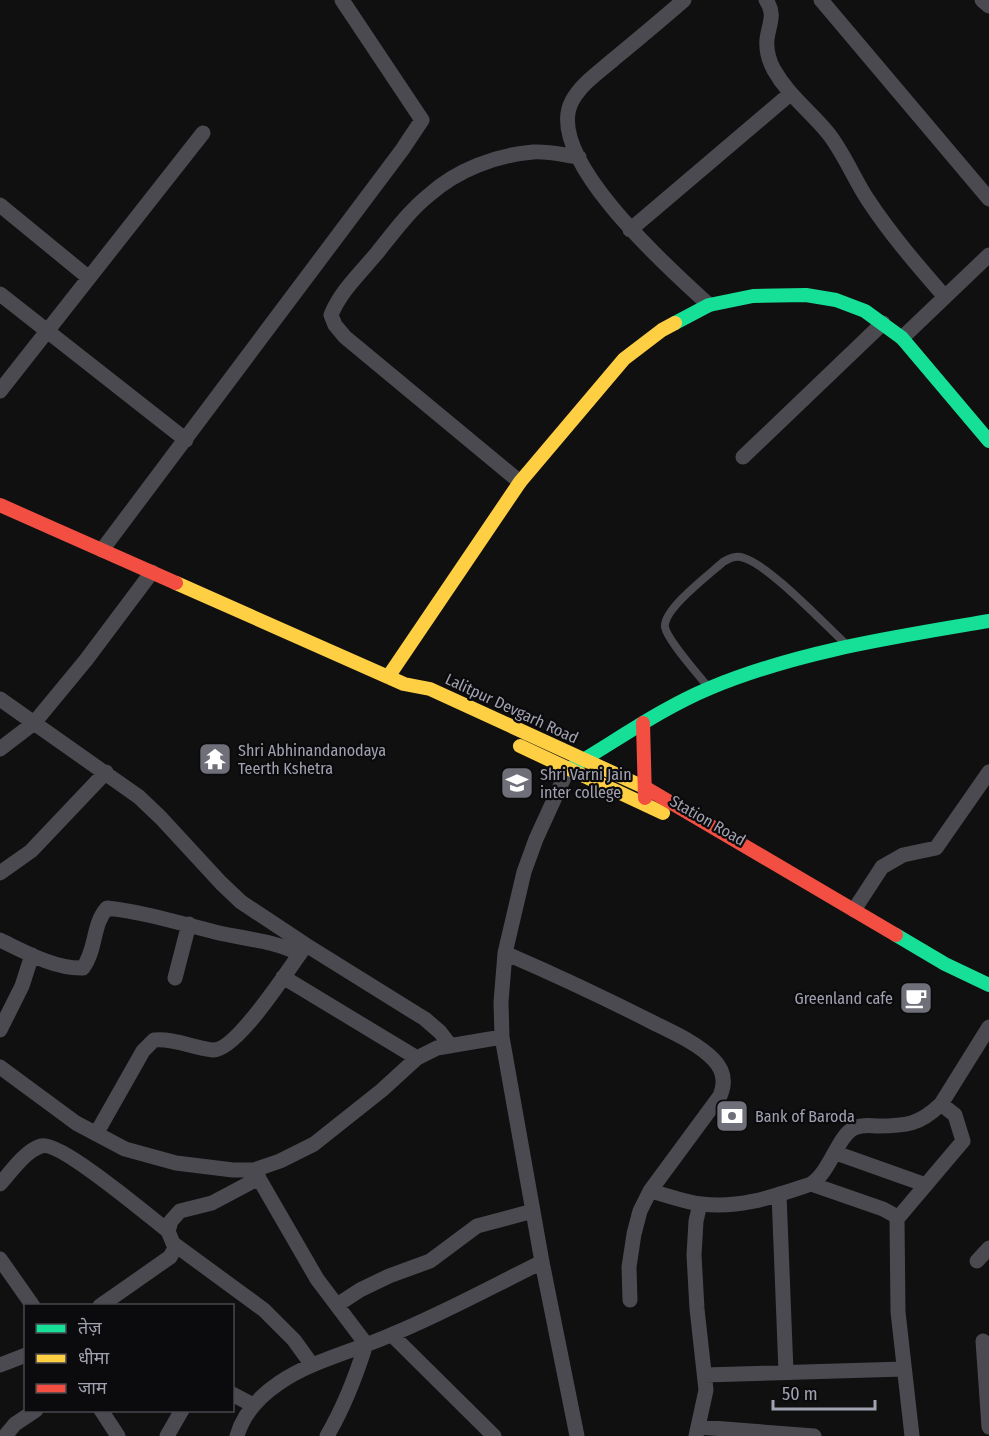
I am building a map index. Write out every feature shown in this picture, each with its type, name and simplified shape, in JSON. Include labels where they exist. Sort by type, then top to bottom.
[{"type":"main road","points":[[388,677],[520,482],[624,359],[662,330],[709,305],[753,296],[806,295],[837,300],[865,311],[902,338],[989,441]]},
{"type":"main road","name":"Lalitpur Devgarh Road","points":[[0,505],[404,684],[430,689],[644,787],[945,963],[989,985]]},
{"type":"main road","points":[[568,769],[643,723],[709,688],[847,645],[989,621]]},
{"type":"main road","points":[[404,684],[427,702],[467,721]]},
{"type":"main road","points":[[643,723],[645,804]]},
{"type":"main road","name":"Station Road","points":[[508,740],[678,821],[879,940],[989,997]]},
{"type":"street","points":[[102,550],[402,150],[422,120],[342,0]]},
{"type":"street","points":[[684,0],[588,81],[572,101],[567,113],[566,125],[579,158],[608,206],[667,267],[709,305]]},
{"type":"street","points":[[766,0],[772,17],[767,40],[768,55],[774,69],[790,94],[828,134],[867,199],[899,244],[945,297]]},
{"type":"street","points":[[821,0],[989,199]]},
{"type":"street","points":[[982,0],[989,6]]},
{"type":"street","points":[[630,230],[790,94]]},
{"type":"street","points":[[0,391],[203,133]]},
{"type":"street","points":[[520,482],[345,337],[335,325],[331,315],[335,305],[348,288],[412,211],[452,178],[479,165],[508,156],[535,152],[579,158]]},
{"type":"street","points":[[0,205],[89,278]]},
{"type":"street","points":[[902,338],[989,255]]},
{"type":"street","points":[[0,294],[186,440]]},
{"type":"street","points":[[743,457],[883,323]]},
{"type":"street","points":[[0,749],[34,723],[86,660],[152,572]]},
{"type":"street","points":[[0,699],[139,797],[162,818],[241,902],[303,949],[425,1019],[440,1032],[450,1045]]},
{"type":"street","points":[[568,769],[536,839],[525,872],[505,953],[501,1002],[502,1037],[542,1262],[577,1436]]},
{"type":"street","points":[[0,873],[31,851],[106,772]]},
{"type":"street","points":[[854,910],[882,867],[903,855],[936,848],[989,772]]},
{"type":"street","points":[[0,940],[71,969],[83,968],[91,957],[100,915],[107,908],[127,910],[214,932],[303,949]]},
{"type":"street","points":[[175,978],[189,924]]},
{"type":"street","points":[[96,1134],[143,1052],[154,1040],[166,1039],[214,1050],[223,1047],[263,1006],[303,949]]},
{"type":"street","points":[[505,953],[594,992],[690,1042],[713,1059],[724,1076],[724,1088],[720,1096],[650,1191],[640,1211],[629,1267],[630,1300]]},
{"type":"street","points":[[0,1030],[22,986],[32,955]]},
{"type":"street","points":[[283,977],[417,1058]]},
{"type":"street","points":[[650,1191],[700,1204],[731,1205],[751,1203],[812,1184],[828,1167],[851,1130],[862,1125],[904,1126],[918,1122],[930,1114],[941,1104],[989,1027]]},
{"type":"street","points":[[101,1304],[170,1257],[175,1248],[171,1237],[171,1221],[180,1211],[212,1203],[256,1174],[314,1144],[382,1090],[417,1058],[437,1048],[502,1037]]},
{"type":"street","points":[[0,1067],[76,1123],[125,1149],[176,1162],[256,1174],[317,1279],[366,1344]]},
{"type":"street","points":[[897,1219],[963,1141],[956,1115],[941,1104]]},
{"type":"street","points":[[0,1184],[30,1152],[41,1146],[48,1145],[73,1158],[264,1310],[294,1340],[312,1365]]},
{"type":"street","points":[[836,1153],[926,1185]]},
{"type":"street","points":[[812,1184],[883,1209],[897,1219],[898,1312],[912,1436]]},
{"type":"street","points":[[779,1194],[786,1372]]},
{"type":"street","points":[[700,1204],[696,1221],[694,1255],[706,1390],[698,1431],[814,1436]]},
{"type":"street","points":[[337,1305],[379,1281],[430,1261],[477,1226],[533,1211]]},
{"type":"street","points":[[977,1261],[989,1248]]},
{"type":"street","points":[[0,1259],[32,1304]]},
{"type":"street","points":[[237,1436],[240,1426],[253,1405],[279,1383],[312,1365],[392,1335],[542,1262]]},
{"type":"street","points":[[392,1335],[494,1436]]},
{"type":"street","points":[[983,1341],[989,1427]]},
{"type":"street","points":[[327,1436],[338,1418],[355,1379],[366,1344]]},
{"type":"street","points":[[0,1365],[24,1356]]},
{"type":"street","points":[[705,1375],[904,1369]]},
{"type":"street","points":[[234,1395],[253,1405]]},
{"type":"street","points":[[5,1436],[15,1424],[33,1412]]},
{"type":"street","points":[[103,1412],[117,1436]]},
{"type":"street","points":[[166,1436],[181,1412]]},
{"type":"lane","points":[[709,688],[672,640],[665,627],[667,616],[674,606],[723,562],[732,557],[742,557],[753,561],[771,574],[847,645]]},
{"type":"traffic: fast","points":[[675,323],[709,305],[753,296],[806,295],[836,300],[865,311],[902,338],[989,441]]},
{"type":"traffic: fast","points":[[575,765],[675,705],[744,675],[848,647],[989,621]]},
{"type":"traffic: fast","points":[[896,935],[945,964],[989,985]]},
{"type":"traffic: slow","points":[[388,677],[520,482],[624,359],[675,323]]},
{"type":"traffic: slow","points":[[176,583],[404,684],[430,689],[646,788]]},
{"type":"traffic: slow","points":[[520,746],[663,813]]},
{"type":"traffic: jam","points":[[0,505],[176,583]]},
{"type":"traffic: jam","points":[[643,723],[645,798]]},
{"type":"traffic: jam","points":[[646,788],[896,935]]},
{"type":"place","name":"Shri Abhinandanodaya Teerth Kshetra","points":[[215,759]]},
{"type":"place","name":"Shri Varni Jain inter college","points":[[517,783]]},
{"type":"place","name":"Greenland cafe","points":[[916,998]]},
{"type":"place","name":"Bank of Baroda","points":[[732,1116]]}]
